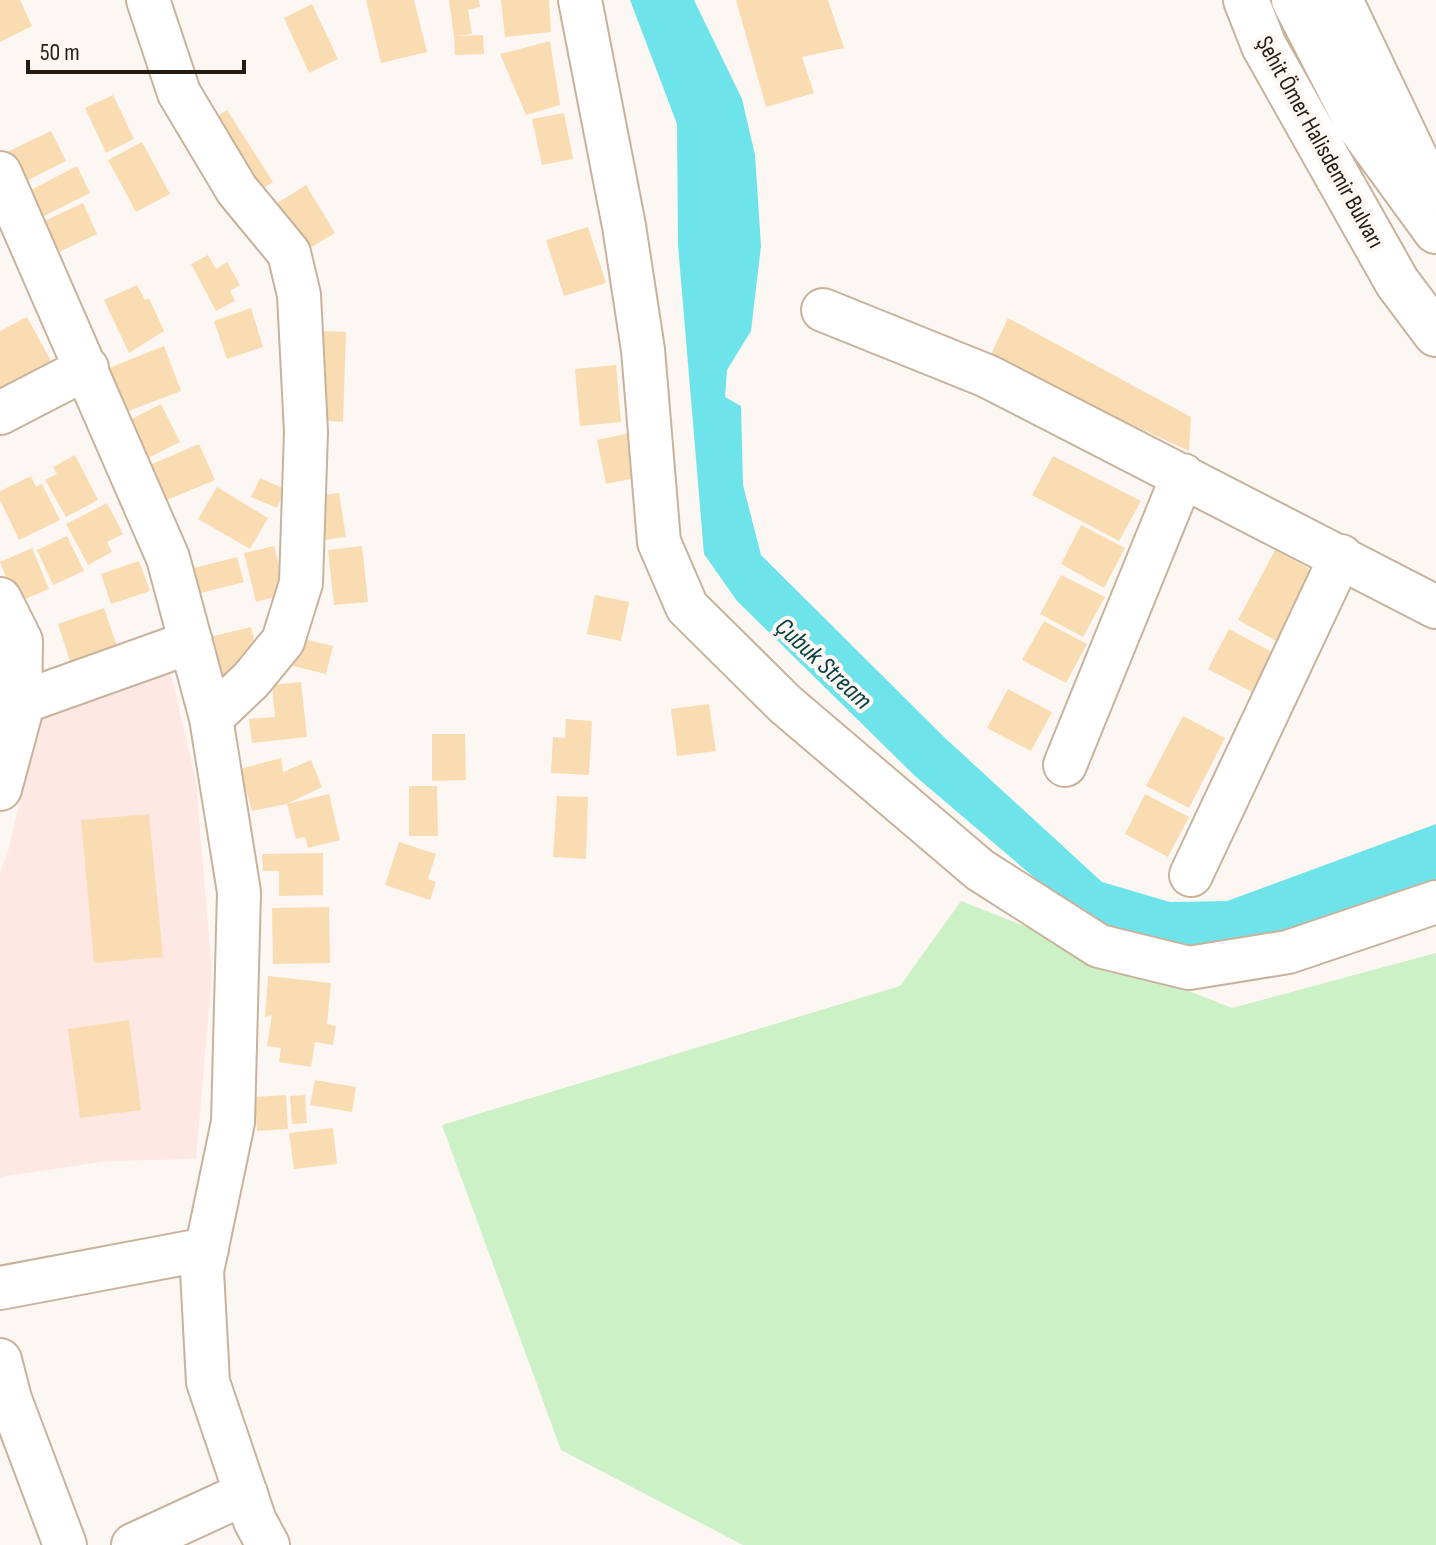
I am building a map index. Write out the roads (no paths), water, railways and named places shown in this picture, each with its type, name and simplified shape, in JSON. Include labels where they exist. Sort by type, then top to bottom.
[{"type":"highway","name":"Şehit Ömer Halisdemir Bulvarı","points":[[1218,0],[1275,117],[1436,334]]},
{"type":"highway","name":"Şehit Ömer Halisdemir Bulvarı","points":[[1246,0],[1264,46],[1397,282]]},
{"type":"highway","name":"Şehit Ömer Halisdemir Bulvarı","points":[[1294,0],[1358,124],[1436,231]]},
{"type":"highway","points":[[1340,0],[1436,200]]},
{"type":"street","points":[[148,0],[179,93],[237,190],[289,253],[299,295],[306,432],[301,583],[283,641],[251,680],[211,718]]},
{"type":"street","points":[[580,0],[648,279],[643,350],[659,542],[687,607],[785,704],[980,870],[1099,946],[1189,968],[1288,952],[1436,902]]},
{"type":"street","points":[[0,173],[168,558],[211,718],[239,892],[233,1122],[202,1271],[208,1382],[246,1493],[268,1545]]},
{"type":"street","points":[[823,310],[987,376],[1436,607]]},
{"type":"street","points":[[0,413],[87,368]]},
{"type":"street","points":[[1065,765],[1183,475]]},
{"type":"street","points":[[1191,875],[1341,556]]},
{"type":"street","points":[[0,599],[21,641],[20,703],[0,789]]},
{"type":"street","points":[[20,703],[191,642]]},
{"type":"street","points":[[0,1288],[207,1249]]},
{"type":"street","points":[[0,1360],[10,1399],[65,1545]]},
{"type":"street","points":[[133,1545],[246,1493]]},
{"type":"water","name":"Çubuk Stream","points":[[630,0],[694,0],[742,99],[755,155],[761,246],[751,331],[727,370],[725,397],[741,406],[743,485],[761,555],[944,737],[1102,882],[1170,902],[1227,901],[1436,824],[1436,881],[1280,936],[1206,946],[1149,942],[1089,924],[915,776],[737,601],[704,554],[678,245],[677,124]]}]
